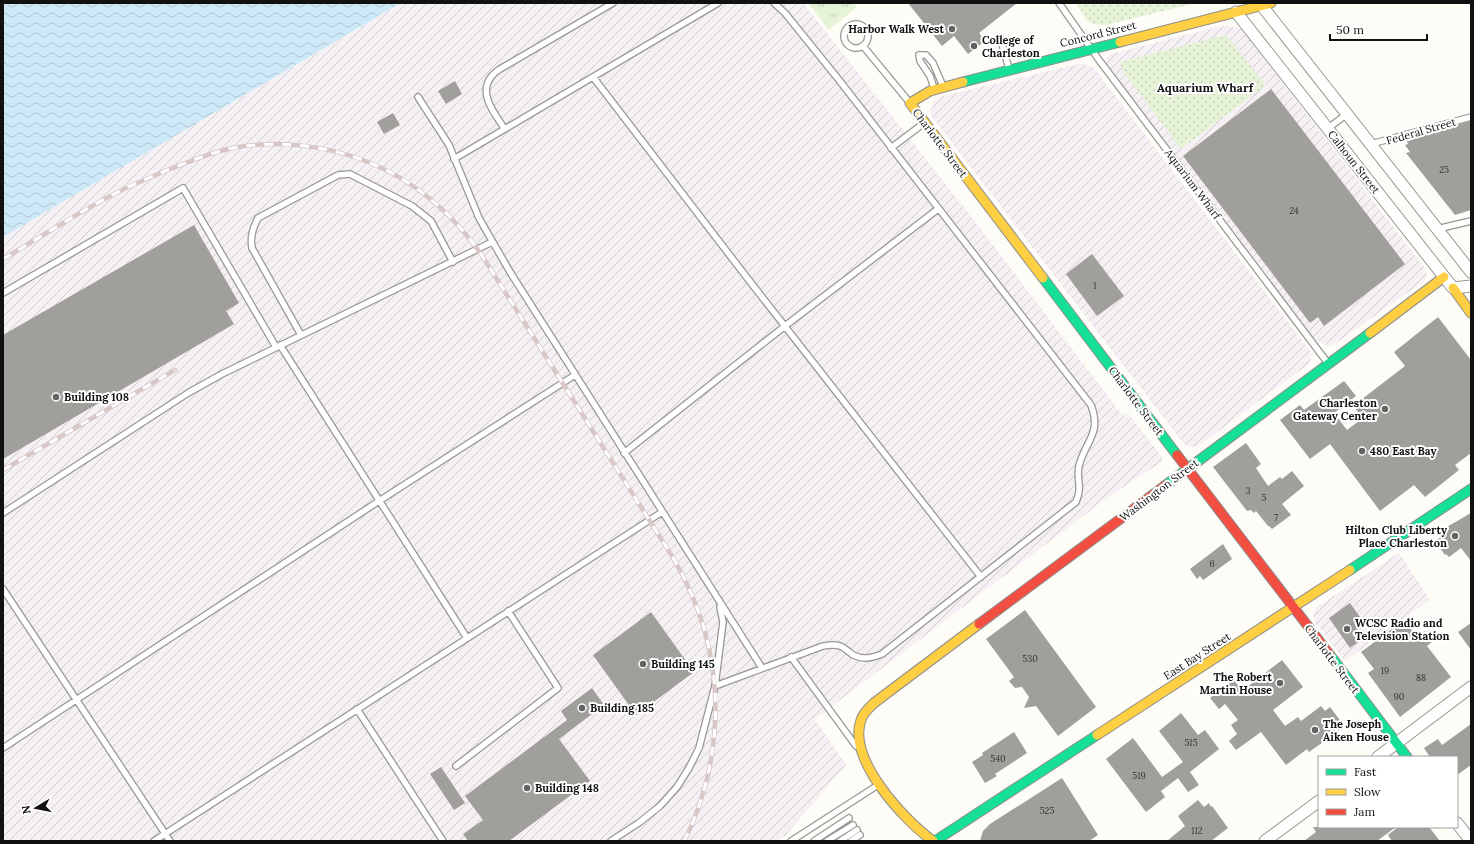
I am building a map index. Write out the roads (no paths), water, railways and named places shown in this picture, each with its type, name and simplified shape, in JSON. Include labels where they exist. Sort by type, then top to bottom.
[{"type":"street","name":"Concord Street","points":[[910,103],[938,88],[1265,4]]},
{"type":"street","points":[[1265,4],[1347,114],[1471,272]]},
{"type":"street","name":"Calhoun Street","points":[[1236,12],[1471,313]]},
{"type":"street","name":"Charlotte Street","points":[[910,103],[1406,756]]},
{"type":"street","name":"Washington Street","points":[[934,841],[916,828],[898,810],[865,760],[860,739],[860,724],[862,717],[874,703],[1444,277]]},
{"type":"street","points":[[1453,288],[1471,286]]},
{"type":"street","name":"East Bay Street","points":[[934,841],[1293,608],[1471,489]]},
{"type":"street","points":[[1379,756],[1471,687]]},
{"type":"street","points":[[1265,841],[1318,802]]},
{"type":"street","points":[[1458,824],[1470,841]]},
{"type":"lane","points":[[504,128],[489,104],[486,96],[490,77],[500,69],[614,3]]},
{"type":"lane","points":[[454,159],[504,128],[718,3]]},
{"type":"lane","points":[[715,686],[823,646],[834,645],[844,648],[854,655],[862,658],[874,658],[882,654],[1076,502],[1080,492],[1078,472],[1093,432],[1095,416],[1091,405],[785,13],[774,3]]},
{"type":"lane","name":"Aquarium Wharf","points":[[1059,3],[1090,48],[1328,364]]},
{"type":"lane","points":[[858,24],[866,29],[868,38],[864,46],[854,48],[846,44],[844,35],[849,27],[858,24]]},
{"type":"lane","points":[[1000,37],[1010,69]]},
{"type":"lane","name":"Charlotte Street","points":[[864,46],[910,103]]},
{"type":"lane","points":[[926,54],[933,63],[938,88],[920,61],[920,55],[926,54]]},
{"type":"lane","points":[[593,77],[981,577]]},
{"type":"lane","points":[[418,97],[449,145],[479,218],[492,242],[624,453],[762,668]]},
{"type":"lane","points":[[1328,129],[1347,114]]},
{"type":"lane","name":"Federal Street","points":[[1371,144],[1471,116]]},
{"type":"lane","points":[[891,148],[924,122]]},
{"type":"lane","points":[[301,335],[252,248],[250,239],[258,218],[338,175],[350,174],[412,206],[431,220],[452,262]]},
{"type":"lane","points":[[3,293],[183,188],[278,346],[467,638]]},
{"type":"lane","points":[[624,453],[785,326],[938,209]]},
{"type":"lane","points":[[1437,229],[1471,221]]},
{"type":"lane","points":[[3,513],[188,393],[222,374],[492,242]]},
{"type":"lane","points":[[3,748],[379,501],[575,375]]},
{"type":"lane","points":[[154,841],[662,512]]},
{"type":"lane","points":[[3,589],[170,841]]},
{"type":"lane","points":[[611,841],[640,822],[660,806],[677,787],[699,748],[715,686],[723,622],[722,613],[716,598]]},
{"type":"lane","points":[[456,766],[558,688],[508,611]]},
{"type":"lane","points":[[791,658],[865,760]]},
{"type":"lane","points":[[357,709],[443,841]]},
{"type":"lane","points":[[791,841],[880,784]]},
{"type":"lane","points":[[814,841],[849,818]]},
{"type":"lane","points":[[827,841],[857,830]]},
{"type":"lane","points":[[840,841],[857,830]]},
{"type":"lane","points":[[851,841],[857,830]]},
{"type":"water","points":[[3,3],[401,3],[3,237]]},
{"type":"railway","points":[[3,259],[89,208],[130,186],[204,156],[245,146],[281,144],[299,145],[335,151],[368,162],[385,170],[417,189],[431,200],[458,225],[481,254],[672,556],[686,582],[697,608],[706,635],[712,662],[715,690],[715,718],[713,746],[708,775],[698,809],[684,841]]},
{"type":"railway","points":[[3,470],[175,370]]},
{"type":"place","name":"Harbor Walk West","points":[[952,29]]},
{"type":"place","name":"College of Charleston","points":[[974,46]]},
{"type":"place","name":"Building 108","points":[[56,397]]},
{"type":"place","name":"Charleston Gateway Center","points":[[1385,409]]},
{"type":"place","name":"480 East Bay","points":[[1362,451]]},
{"type":"place","name":"Hilton Club Liberty Place Charleston","points":[[1455,536]]},
{"type":"place","name":"WCSC Radio and Television Station","points":[[1347,629]]},
{"type":"place","name":"Building 145","points":[[643,664]]},
{"type":"place","name":"The Robert Martin House","points":[[1280,683]]},
{"type":"place","name":"Building 185","points":[[582,708]]},
{"type":"place","name":"The Joseph Aiken House","points":[[1315,730]]},
{"type":"place","name":"Building 148","points":[[527,788]]},
{"type":"district","name":"Aquarium Wharf","points":[[1205,87]]}]
